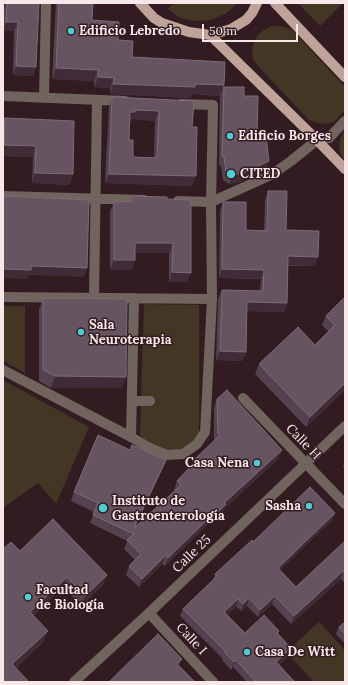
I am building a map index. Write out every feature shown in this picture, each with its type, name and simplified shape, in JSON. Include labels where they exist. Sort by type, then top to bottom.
[{"type":"main road","points":[[140,3],[154,18],[162,23],[189,32],[210,35],[231,29],[246,20],[257,3]]},
{"type":"main road","points":[[275,3],[345,77]]},
{"type":"main road","points":[[210,35],[317,140],[345,170]]},
{"type":"street","points":[[44,98],[46,3]]},
{"type":"street","points":[[3,96],[136,102]]},
{"type":"street","points":[[94,298],[97,100]]},
{"type":"street","points":[[3,370],[131,437],[148,448],[167,455],[183,454],[197,444],[205,432],[212,299],[211,202],[213,105],[174,104]]},
{"type":"street","points":[[326,149],[329,138],[345,121]]},
{"type":"street","points":[[3,196],[211,202],[271,175],[291,162],[317,140],[329,138]]},
{"type":"street","points":[[3,297],[212,299]]},
{"type":"street","points":[[131,437],[134,298]]},
{"type":"street","name":"Calle H","points":[[243,398],[345,504]]},
{"type":"street","points":[[132,401],[150,401]]},
{"type":"street","name":"Calle 25","points":[[74,682],[149,613],[345,426]]},
{"type":"street","name":"Calle I","points":[[149,613],[213,682]]},
{"type":"shaded area","points":[[174,3],[238,3],[225,14],[211,20],[195,21],[180,18],[168,9]]},
{"type":"shaded area","points":[[298,3],[343,3],[320,26]]},
{"type":"shaded area","points":[[271,26],[288,28],[294,32],[345,87],[345,110],[333,122],[325,124],[309,120],[253,59],[252,50],[254,42],[258,35]]},
{"type":"shaded area","points":[[345,129],[345,161],[340,153],[339,145]]},
{"type":"shaded area","points":[[144,304],[199,305],[199,434],[193,442],[178,451],[172,452],[145,441],[140,434],[141,406],[152,406],[152,397],[141,397]]},
{"type":"shaded area","points":[[3,306],[25,306],[25,373],[3,361]]},
{"type":"shaded area","points":[[3,380],[89,427],[56,504],[38,483],[3,508]]},
{"type":"shaded area","points":[[319,622],[345,650],[345,682],[314,682],[286,652]]},
{"type":"building","points":[[7,3],[39,3],[36,67],[16,66],[18,22],[6,22]]},
{"type":"building","points":[[59,3],[93,3],[92,20],[119,22],[118,40],[133,41],[132,57],[225,62],[224,85],[195,84],[195,87],[113,84],[114,78],[98,77],[98,70],[56,68]]},
{"type":"building","name":"Edificio Borges","points":[[224,87],[244,87],[244,96],[258,96],[257,135],[266,136],[269,161],[242,173],[232,175],[226,171],[224,157],[222,156]]},
{"type":"building","points":[[112,97],[194,101],[192,127],[197,127],[196,176],[109,174]],"holes":[[[135,110],[159,111],[157,158],[133,157],[133,140],[129,140],[130,112],[135,112]]]},
{"type":"building","points":[[5,118],[74,121],[73,174],[35,173],[36,146],[4,145]]},
{"type":"building","points":[[268,191],[287,191],[286,230],[319,231],[318,257],[288,256],[287,303],[247,302],[246,352],[220,351],[222,290],[263,291],[264,270],[222,269],[223,202],[246,202],[246,230],[267,231]]},
{"type":"building","points":[[3,196],[89,200],[87,268],[31,266],[31,270],[3,269]]},
{"type":"building","points":[[133,196],[167,197],[167,199],[191,200],[191,273],[172,272],[173,243],[135,243],[135,260],[114,260],[114,202],[133,201]]},
{"type":"building","points":[[345,297],[345,383],[310,417],[259,364],[298,327],[315,345],[335,325],[326,316]]},
{"type":"building","name":"Sala Neuroterapia","points":[[43,298],[127,299],[126,377],[55,376],[43,370]]},
{"type":"building","points":[[227,390],[282,450],[224,503],[226,504],[214,516],[212,515],[168,558],[166,555],[142,579],[129,566],[141,554],[127,540],[134,534],[93,515],[98,503],[74,492],[98,435],[130,450],[132,445],[166,460],[134,528],[181,485],[177,481],[194,463],[193,461],[220,435],[218,433],[217,399]]},
{"type":"building","points":[[310,487],[335,513],[278,568],[296,587],[345,541],[345,573],[343,571],[294,616],[275,596],[260,610],[249,598],[243,604],[238,599],[224,612],[245,633],[264,615],[279,631],[277,633],[291,648],[276,662],[295,682],[256,682],[236,660],[234,662],[225,653],[226,652],[183,609],[217,576],[215,574],[252,540],[253,542]]},
{"type":"building","name":"Facultad de Biología","points":[[53,519],[107,575],[85,596],[67,577],[30,612],[48,631],[12,664],[29,682],[3,682],[3,549],[11,542],[20,551]]},
{"type":"building","points":[[345,622],[345,634],[339,627]]},
{"type":"building","points":[[158,634],[182,659],[177,664],[195,682],[109,682]]},
{"type":"place","name":"Edificio Lebredo","points":[[71,31]]},
{"type":"place","name":"Edificio Borges","points":[[230,136]]},
{"type":"place","name":"CITED","points":[[231,174]]},
{"type":"place","name":"Sala Neuroterapia","points":[[81,332]]},
{"type":"place","name":"Casa Nena","points":[[257,463]]},
{"type":"place","name":"Sasha","points":[[309,506]]},
{"type":"place","name":"Instituto de Gastroenterología","points":[[103,508]]},
{"type":"place","name":"Facultad de Biología","points":[[28,597]]},
{"type":"place","name":"Casa De Witt","points":[[247,652]]}]
